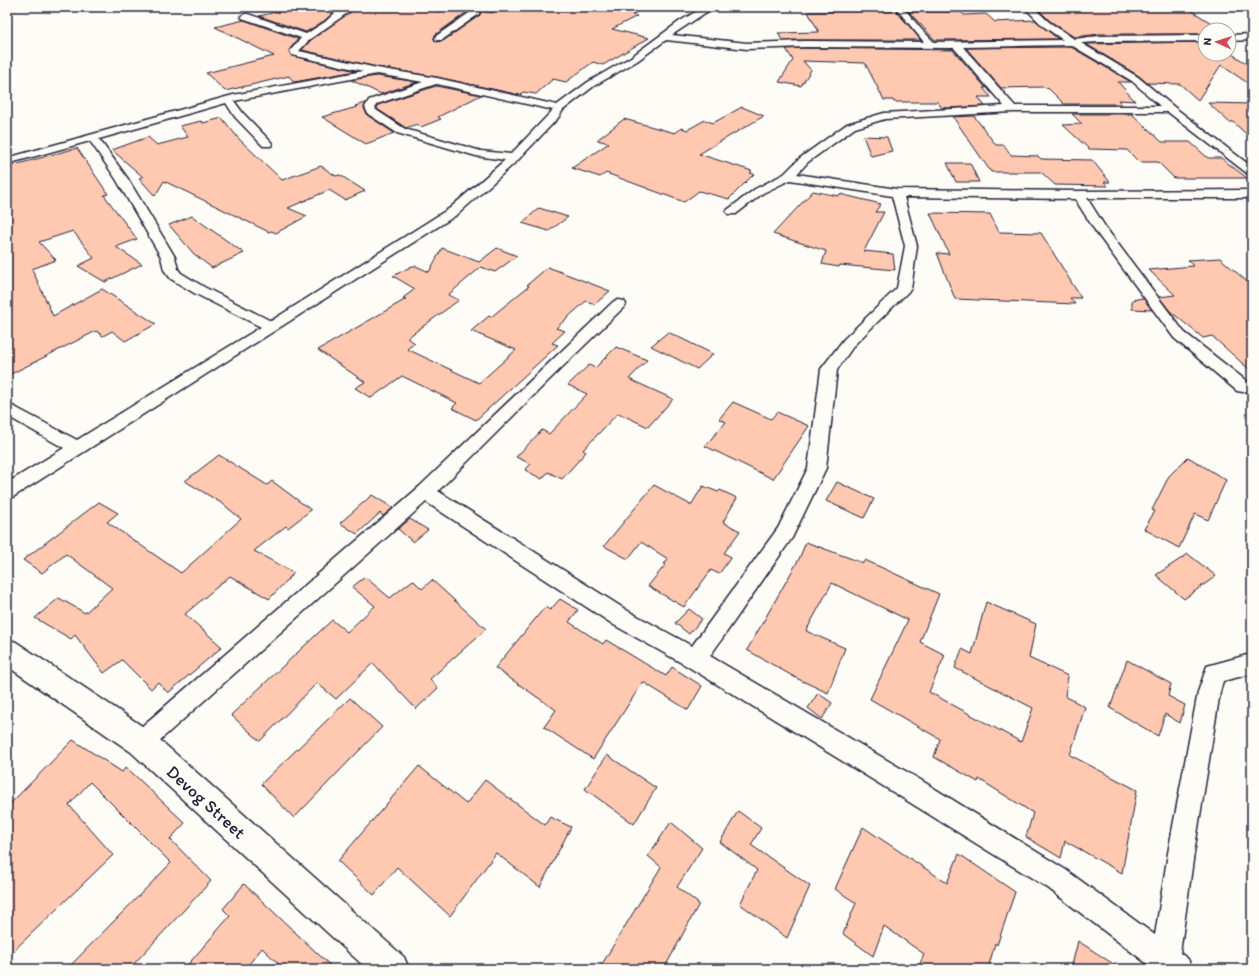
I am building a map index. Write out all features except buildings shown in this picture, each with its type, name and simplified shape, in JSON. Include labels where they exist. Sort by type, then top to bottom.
[{"type":"street","points":[[352,7],[340,13],[328,24],[307,37],[294,51],[295,53],[377,71],[437,81],[559,108]]},
{"type":"street","points":[[439,38],[476,12],[477,7]]},
{"type":"street","points":[[7,492],[76,447],[272,327],[454,211],[514,158],[554,116],[559,108],[591,84],[634,59],[683,23],[710,7]]},
{"type":"street","points":[[899,7],[918,31],[932,44]]},
{"type":"street","points":[[1028,7],[1046,24],[1071,42],[1135,79],[1170,109],[1252,172]]},
{"type":"street","points":[[245,16],[307,37]]},
{"type":"street","points":[[664,37],[747,46],[805,44],[956,45],[1071,42],[1099,39],[1197,38]]},
{"type":"street","points":[[1237,38],[1252,38]]},
{"type":"street","points":[[956,45],[1012,109]]},
{"type":"street","points":[[7,161],[229,100],[377,71]]},
{"type":"street","points":[[437,81],[373,102],[370,107],[372,112],[401,131],[480,154],[514,158]]},
{"type":"street","points":[[229,100],[239,115],[267,144]]},
{"type":"street","points":[[732,211],[759,191],[788,176],[804,160],[851,126],[884,116],[1012,109],[1170,109]]},
{"type":"street","points":[[92,137],[122,179],[168,257],[171,270],[176,276],[199,290],[272,327]]},
{"type":"street","points":[[788,176],[897,192],[1078,195],[1252,194]]},
{"type":"street","points":[[695,659],[785,534],[817,468],[829,369],[848,342],[904,289],[911,246],[897,192]]},
{"type":"street","points":[[1078,195],[1088,208],[1100,229],[1179,335],[1243,387]]},
{"type":"street","points":[[141,742],[425,492],[619,304]]},
{"type":"street","points":[[7,409],[76,447]]},
{"type":"street","points":[[425,492],[621,618],[695,659],[910,788],[1057,879],[1169,966],[1209,692],[1215,674],[1252,666]]},
{"type":"street","name":"Devog Street","points":[[7,651],[141,742],[392,969]]}]
